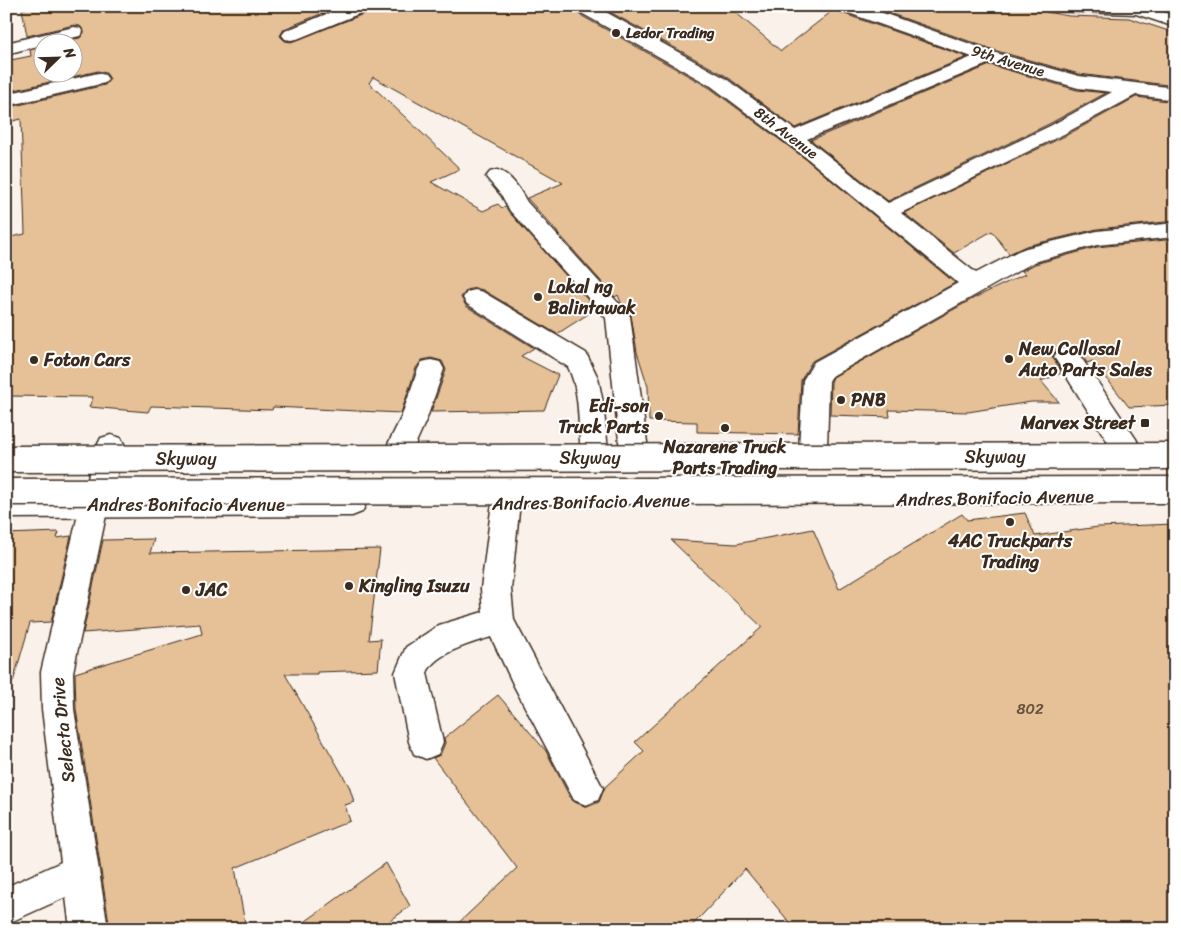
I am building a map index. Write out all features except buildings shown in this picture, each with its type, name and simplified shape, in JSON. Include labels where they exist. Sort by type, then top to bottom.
[{"type":"main road","points":[[291,36],[362,6]]},
{"type":"main road","name":"8th Avenue","points":[[582,6],[718,82],[794,138],[974,284]]},
{"type":"main road","name":"9th Avenue","points":[[846,6],[988,57],[1078,82],[1175,94]]},
{"type":"main road","points":[[1053,6],[1100,9],[1142,7],[1175,22]]},
{"type":"main road","points":[[6,49],[32,42]]},
{"type":"main road","points":[[794,138],[988,57]]},
{"type":"main road","points":[[6,100],[98,79]]},
{"type":"main road","points":[[886,212],[1057,130],[1132,88]]},
{"type":"main road","points":[[497,177],[511,192],[518,206],[618,316],[634,450]]},
{"type":"main road","points":[[813,449],[816,380],[823,369],[1026,256],[1097,238],[1175,230]]},
{"type":"main road","points":[[475,298],[577,360],[584,368],[593,425],[594,450]]},
{"type":"main road","points":[[1067,357],[1126,446]]},
{"type":"main road","points":[[400,448],[414,418],[431,369]]},
{"type":"main road","points":[[6,448],[111,446],[634,450],[1175,446]]},
{"type":"main road","name":"Selecta Drive","points":[[90,929],[80,872],[58,709],[57,672],[94,506],[111,446]]},
{"type":"main road","name":"Skyway","points":[[6,459],[1175,456]]},
{"type":"main road","name":"Skyway","points":[[6,492],[1175,490]]},
{"type":"main road","name":"Andres Bonifacio Avenue","points":[[6,506],[1175,496]]},
{"type":"main road","points":[[506,502],[496,588],[499,621],[525,675],[586,788]]},
{"type":"main road","points":[[426,742],[411,673],[417,657],[450,636],[499,621]]},
{"type":"main road","points":[[6,906],[80,872]]},
{"type":"place","name":"Ledor Trading","points":[[616,33]]},
{"type":"place","name":"Lokal ng Balintawak","points":[[538,297]]},
{"type":"place","name":"New Collosal Auto Parts Sales","points":[[1009,359]]},
{"type":"place","name":"Foton Cars","points":[[34,360]]},
{"type":"place","name":"PNB","points":[[841,400]]},
{"type":"place","name":"Edi-son Truck Parts","points":[[659,416]]},
{"type":"place","name":"Marvex Street","points":[[1145,423]]},
{"type":"place","name":"Nazarene Truck Parts Trading","points":[[725,428]]},
{"type":"place","name":"4AC Truckparts Trading","points":[[1010,522]]},
{"type":"place","name":"Kingling Isuzu","points":[[349,586]]},
{"type":"place","name":"JAC","points":[[186,590]]}]
